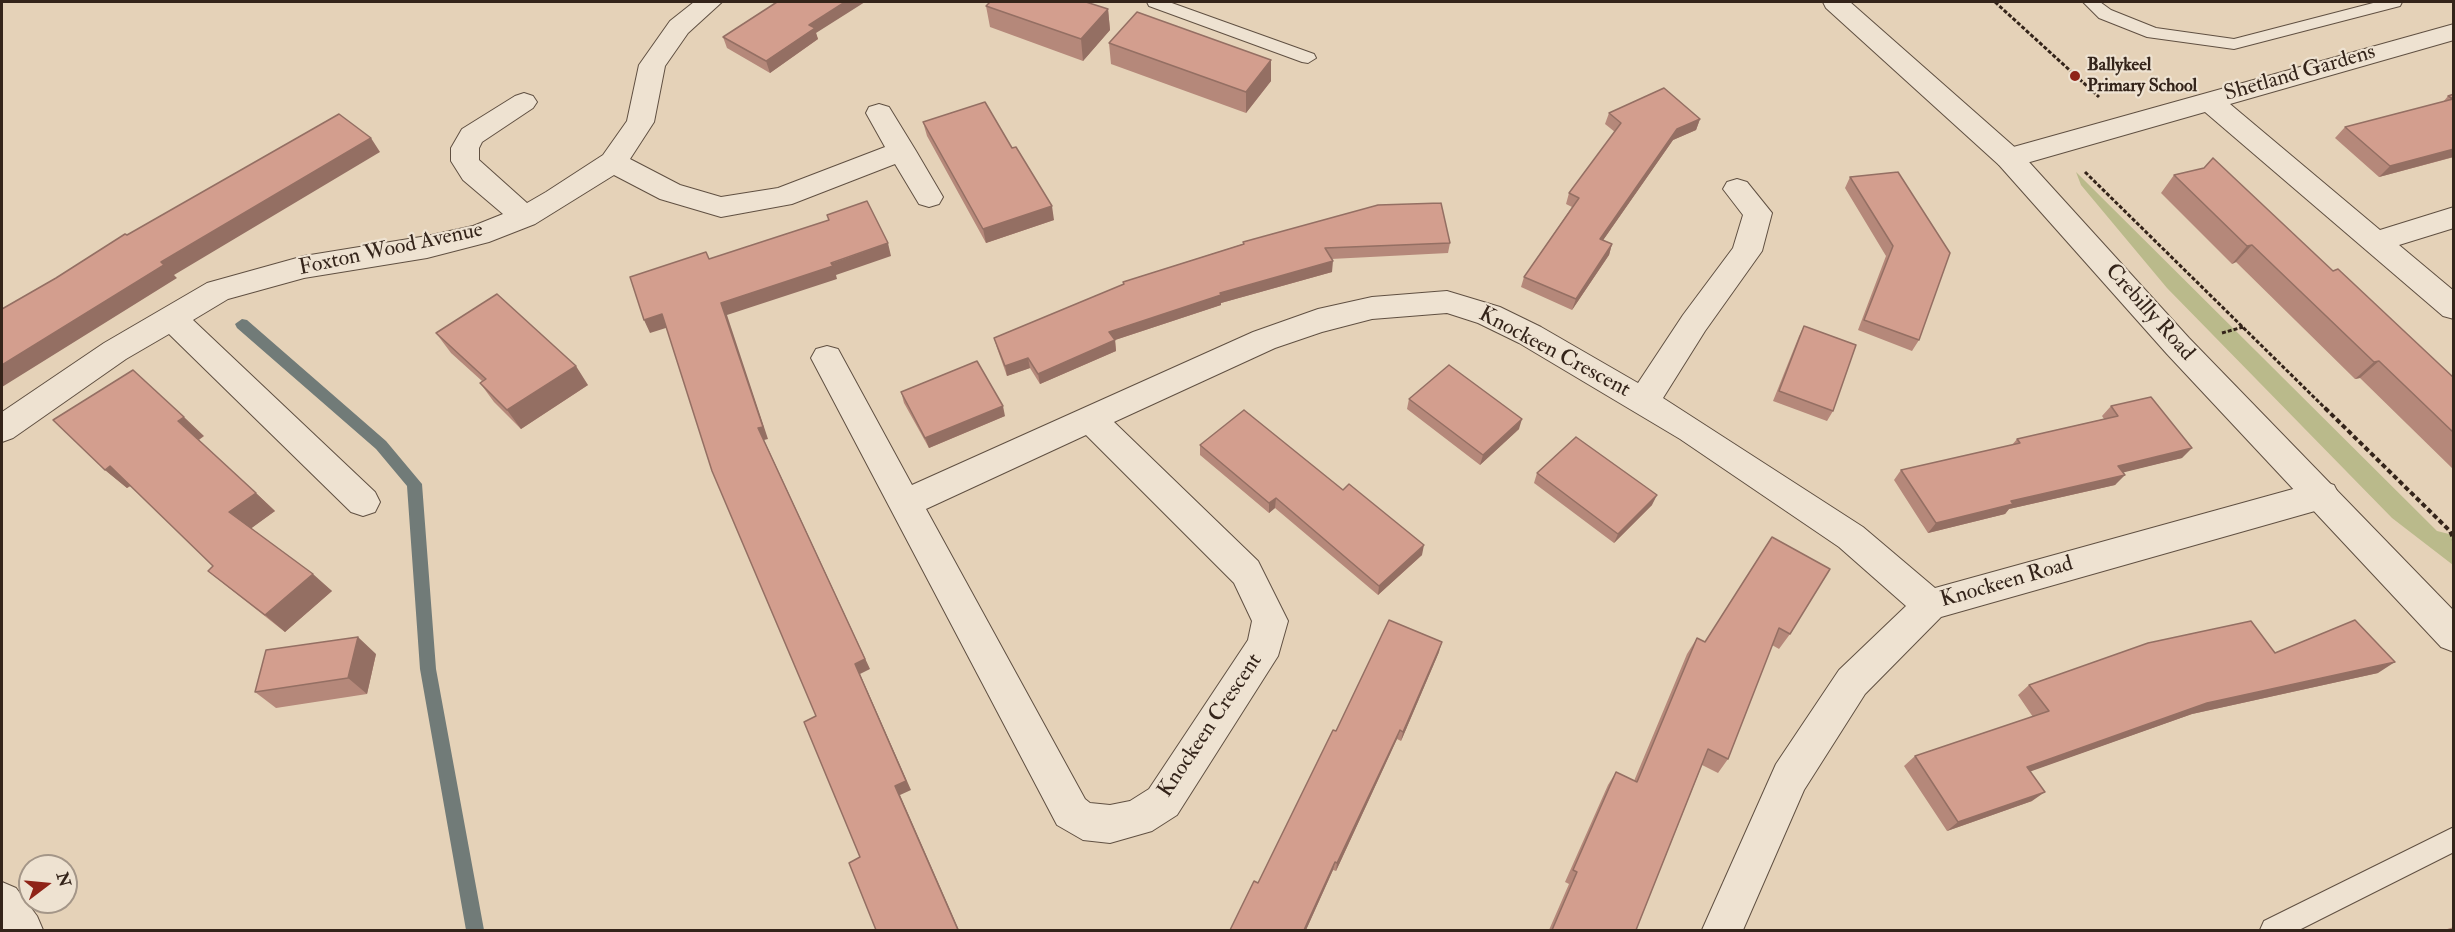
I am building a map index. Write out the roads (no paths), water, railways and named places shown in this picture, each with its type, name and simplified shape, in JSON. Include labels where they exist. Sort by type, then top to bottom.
[{"type":"street","name":"Foxton Wood Avenue","points":[[2,429],[115,351],[218,291],[304,267],[427,247],[479,234],[525,217],[613,162],[640,122],[652,65],[679,27],[709,2]]},
{"type":"street","name":"Crebilly Road","points":[[1835,2],[2009,158],[2178,346],[2454,636]]},
{"type":"street","name":"Shetland Gardens","points":[[2009,158],[2208,100],[2454,33]]},
{"type":"street","points":[[2208,100],[2454,308]]},
{"type":"street","points":[[524,102],[472,136],[465,148],[465,161],[473,173],[525,217]]},
{"type":"street","points":[[879,113],[929,197]]},
{"type":"street","points":[[613,162],[670,192],[721,207],[782,197],[902,151]]},
{"type":"street","name":"Knockeen Crescent","points":[[1644,401],[1694,323],[1747,251],[1758,213],[1737,189]]},
{"type":"street","points":[[2375,242],[2454,217]]},
{"type":"street","name":"Knockeen Crescent","points":[[906,503],[1264,340],[1318,321],[1372,308],[1447,302],[1489,315],[1530,335],[1644,401],[1851,537],[1930,605]]},
{"type":"street","points":[[172,318],[363,502]]},
{"type":"street","name":"Knockeen Crescent","points":[[827,358],[1071,812],[1083,821],[1110,824],[1138,818],[1163,802],[1265,645],[1270,621],[1246,572],[1090,419]]},
{"type":"street","name":"Knockeen Road","points":[[1722,930],[1790,777],[1852,682],[1930,605],[2322,495]]},
{"type":"street","points":[[2,902],[23,930]]},
{"type":"lane","points":[[1155,2],[1308,58]]},
{"type":"lane","points":[[2091,2],[2105,14],[2153,33],[2234,44],[2394,2]]},
{"type":"lane","points":[[2272,930],[2454,839]]},
{"type":"waterway","points":[[242,324],[381,445],[414,484],[428,669],[475,930]]},
{"type":"place","name":"Ballykeel Primary School","points":[[2075,76]]}]
